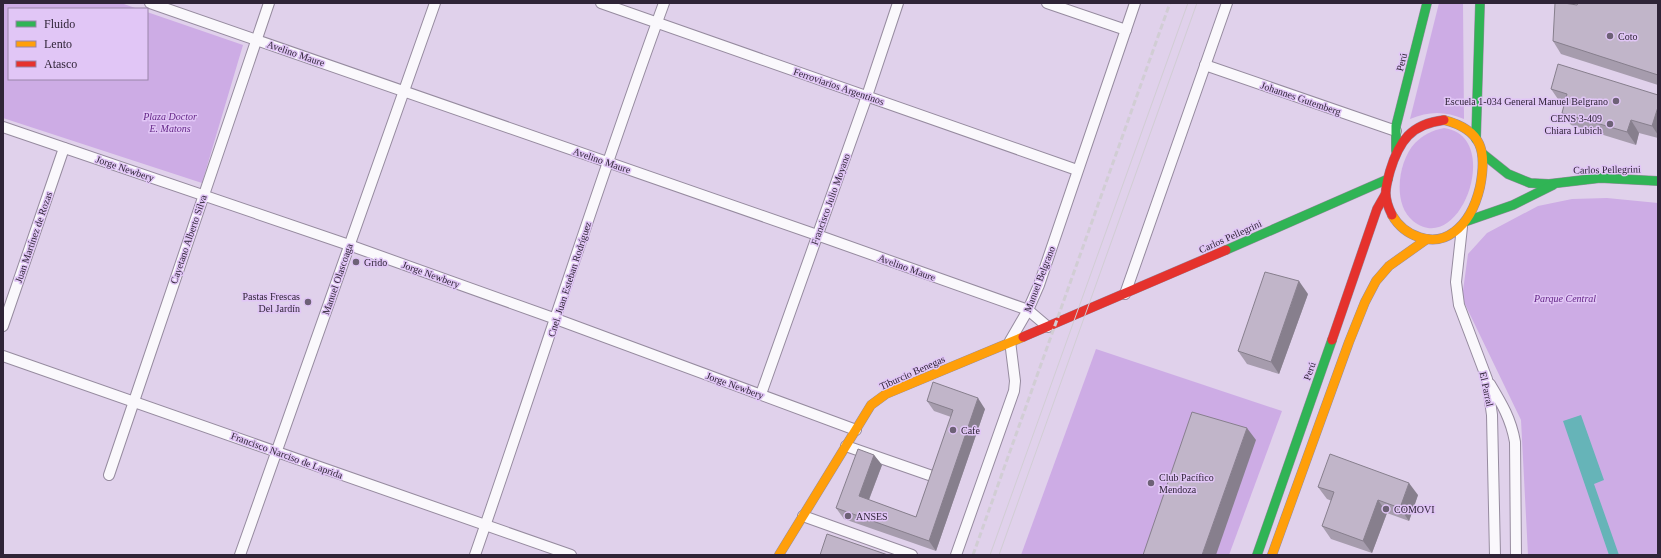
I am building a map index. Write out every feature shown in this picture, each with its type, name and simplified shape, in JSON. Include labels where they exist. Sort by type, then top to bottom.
[{"type":"main road","name":"Perú","points":[[1396,151],[1396,126],[1427,3]]},
{"type":"main road","points":[[1476,139],[1476,93],[1480,3]]},
{"type":"main road","points":[[1272,555],[1346,349],[1365,302],[1376,281],[1388,266],[1428,239],[1449,234],[1464,224],[1473,209],[1480,189],[1483,154],[1476,139],[1462,126],[1453,122],[1435,121],[1426,123],[1415,129],[1396,151],[1388,179],[1385,195],[1391,213],[1399,226],[1413,236],[1428,239]]},
{"type":"main road","name":"Carlos Pellegrini","points":[[1483,154],[1498,168],[1516,179],[1538,184],[1582,179],[1658,181]]},
{"type":"main road","name":"Carlos Pellegrini","points":[[1082,313],[1388,179]]},
{"type":"main road","name":"Carlos Pellegrini","points":[[1464,224],[1513,205],[1557,183]]},
{"type":"main road","name":"Perú","points":[[1257,555],[1377,209],[1385,195]]},
{"type":"main road","name":"Tiburcio Benegas","points":[[779,555],[871,405],[886,394],[1010,341],[1082,313]]},
{"type":"street","name":"Avelino Maure","points":[[150,3],[1028,310],[1048,327]]},
{"type":"street","name":"Cayetano Alberto Silva","points":[[109,475],[269,3]]},
{"type":"street","name":"Manuel Olascoaga","points":[[240,555],[435,3]]},
{"type":"street","name":"Ferroviarios Argentinos","points":[[601,3],[1077,170]]},
{"type":"street","name":"Cnel. Juan Esteban Rodríguez","points":[[475,555],[556,319],[607,162],[664,3]]},
{"type":"street","name":"Francisco Julio Moyano","points":[[760,394],[867,96],[898,3]]},
{"type":"street","points":[[1047,3],[1126,30]]},
{"type":"street","name":"Manuel Belgrano","points":[[1010,341],[1028,310],[1039,285],[1135,3]]},
{"type":"street","points":[[1125,294],[1227,3]]},
{"type":"street","name":"Johannes Gutemberg","points":[[1205,65],[1396,132]]},
{"type":"street","name":"Jorge Newbery","points":[[3,127],[349,245],[556,319],[856,430]]},
{"type":"street","name":"Juan Martínez de Rozas","points":[[3,326],[64,148]]},
{"type":"street","name":"El Parral","points":[[1464,224],[1456,282],[1459,305],[1487,379],[1492,415],[1495,555]]},
{"type":"street","points":[[956,555],[1014,391],[1015,381],[1010,341]]},
{"type":"street","name":"Francisco Narciso de Laprida","points":[[3,356],[571,555]]},
{"type":"street","points":[[1487,379],[1508,415],[1515,442],[1516,555]]},
{"type":"street","points":[[846,446],[935,477]]},
{"type":"street","points":[[803,516],[912,555]]},
{"type":"green space","name":"Plaza Doctor E. Matons","points":[[3,3],[121,3],[135,8],[8,8],[8,80],[148,80],[148,12],[243,45],[202,183],[3,118]]},
{"type":"green space","points":[[1439,3],[1463,3],[1464,119],[1450,114],[1430,113],[1410,119]]},
{"type":"green space","points":[[1444,128],[1462,136],[1471,151],[1473,171],[1469,192],[1459,210],[1446,224],[1430,228],[1413,221],[1406,214],[1400,194],[1401,171],[1409,151],[1415,143],[1428,133]]},
{"type":"green space","name":"Parque Central","points":[[1607,198],[1658,203],[1658,555],[1528,555],[1521,420],[1462,298],[1468,254],[1487,233],[1538,206],[1572,199]]},
{"type":"green space","name":"Club Pacífico Mendoza","points":[[1096,349],[1282,411],[1229,555],[1021,555]]},
{"type":"shaded area","points":[[1581,415],[1604,480],[1594,484],[1619,555],[1609,555],[1563,421]]},
{"type":"building","name":"Coto","points":[[1555,3],[1577,5],[1578,3],[1658,3],[1658,75],[1553,41]]},
{"type":"building","points":[[1558,64],[1658,95],[1658,107],[1652,126],[1631,120],[1627,132],[1562,113],[1567,94],[1551,89]]},
{"type":"building","points":[[1265,272],[1299,281],[1271,362],[1238,351]]},
{"type":"building","points":[[933,382],[978,398],[929,541],[836,508],[858,449],[874,455],[859,496],[916,517],[953,410],[927,401]]},
{"type":"building","points":[[1192,412],[1247,428],[1202,555],[1143,555]]},
{"type":"building","points":[[1330,454],[1409,483],[1400,508],[1378,500],[1363,541],[1322,526],[1334,492],[1318,487]]},
{"type":"building","points":[[827,534],[888,555],[820,555]]},
{"type":"tram line","points":[[990,555],[1188,3]]},
{"type":"tram line","points":[[999,555],[1197,3]]},
{"type":"railway","points":[[973,555],[1170,3]]},
{"type":"traffic: fast","points":[[1396,151],[1396,126],[1427,3]]},
{"type":"traffic: fast","points":[[1476,139],[1480,3]]},
{"type":"traffic: fast","points":[[1483,154],[1508,174],[1530,183],[1549,184],[1600,178],[1658,181]]},
{"type":"traffic: fast","points":[[1226,250],[1388,179]]},
{"type":"traffic: fast","points":[[1467,221],[1513,205],[1553,185]]},
{"type":"traffic: fast","points":[[1257,555],[1332,340]]},
{"type":"traffic: slow","points":[[1392,215],[1397,222],[1411,234],[1428,239],[1437,239],[1446,237],[1454,232],[1459,228],[1471,212],[1480,187],[1483,163],[1482,153],[1474,136],[1457,124],[1444,120]]},
{"type":"traffic: slow","points":[[1272,555],[1349,342],[1365,302],[1376,281],[1389,266],[1427,239]]},
{"type":"traffic: slow","points":[[779,555],[871,405],[886,394],[1023,337]]},
{"type":"traffic: jam","points":[[1392,215],[1387,203],[1386,188],[1390,171],[1402,143],[1408,136],[1423,125],[1444,120]]},
{"type":"traffic: jam","points":[[1332,340],[1377,209],[1385,195]]},
{"type":"traffic: jam","points":[[1023,337],[1226,250]]},
{"type":"place","name":"Coto","points":[[1610,36]]},
{"type":"place","name":"Escuela 1-034 General Manuel Belgrano","points":[[1616,101]]},
{"type":"place","name":"CENS 3-409 Chiara Lubich","points":[[1610,124]]},
{"type":"place","name":"Grido","points":[[356,262]]},
{"type":"place","name":"Pastas Frescas Del Jardín","points":[[308,302]]},
{"type":"place","name":"Cafe","points":[[953,430]]},
{"type":"place","name":"Club Pacífico Mendoza","points":[[1151,483]]},
{"type":"place","name":"COMOVI","points":[[1386,509]]},
{"type":"place","name":"ANSES","points":[[848,516]]}]
